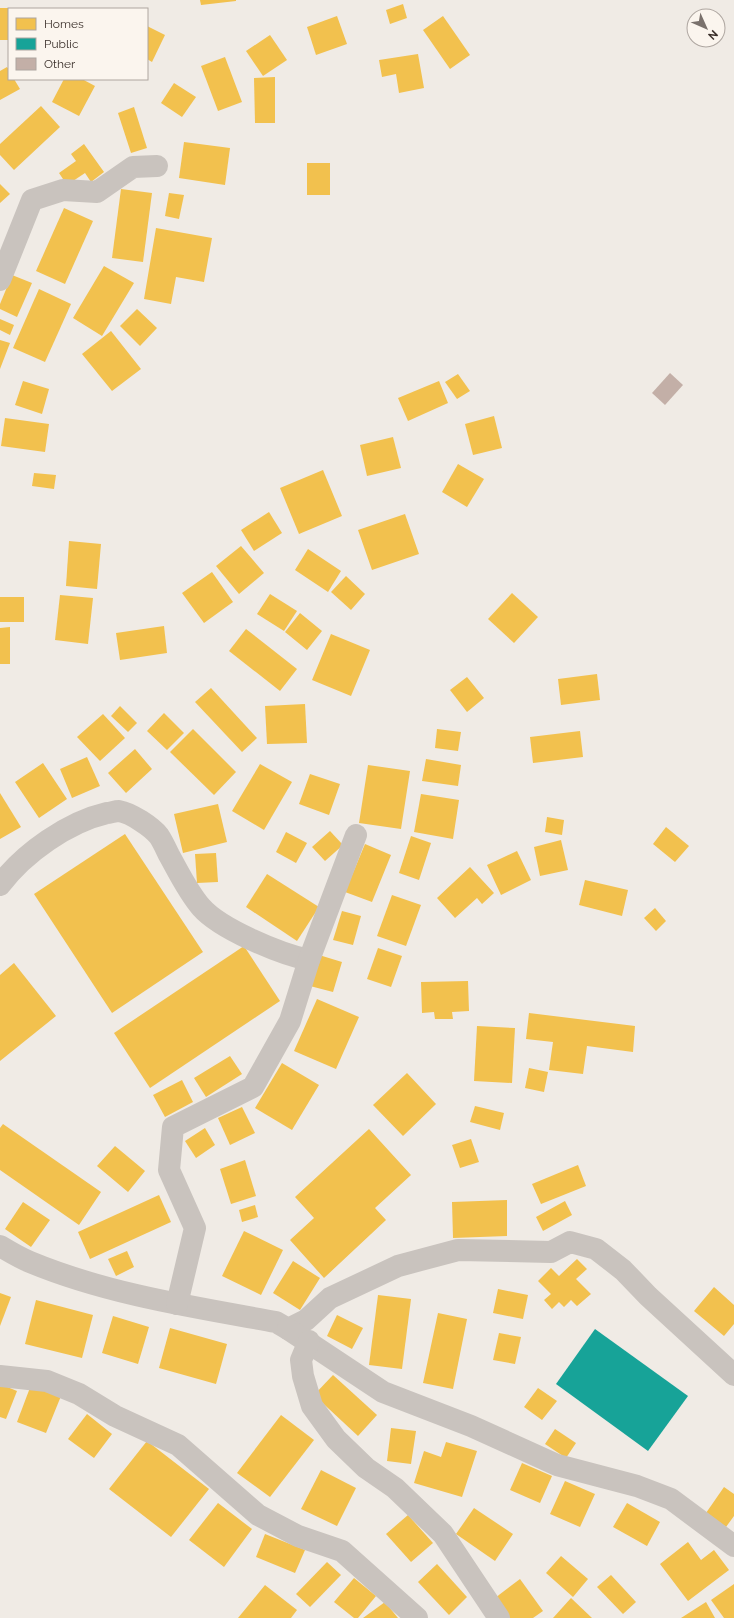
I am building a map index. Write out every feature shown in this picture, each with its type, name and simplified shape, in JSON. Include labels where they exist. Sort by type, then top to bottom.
[{"type":"street","points":[[0,280],[32,200],[63,190],[97,192],[133,167],[157,166]]},
{"type":"street","points":[[0,255],[16,240]]},
{"type":"street","points":[[0,884],[8,874],[32,852],[61,833],[94,816],[118,811],[143,821],[159,836],[201,908],[220,924],[279,951],[309,960]]},
{"type":"street","points":[[177,1304],[195,1228],[169,1170],[173,1127],[253,1087],[290,1021],[309,960],[356,835]]},
{"type":"street","points":[[288,1329],[306,1320],[330,1298],[398,1266],[458,1250],[551,1252],[570,1242],[596,1249],[618,1266],[648,1296],[734,1375]]},
{"type":"street","points":[[0,1246],[29,1262],[78,1279],[177,1304],[276,1322],[309,1341],[383,1392],[471,1426],[557,1465],[637,1486],[672,1499],[734,1546]]},
{"type":"street","points":[[309,1341],[301,1360],[303,1376],[312,1406],[336,1439],[366,1468],[395,1488],[443,1534],[499,1618]]},
{"type":"street","points":[[0,1376],[47,1381],[80,1394],[116,1416],[178,1445],[258,1515],[298,1536],[342,1551],[417,1618]]},
{"type":"building: Homes","points":[[200,0],[236,0],[236,1],[201,5]]},
{"type":"building: Homes","points":[[403,4],[407,18],[390,24],[386,10]]},
{"type":"building: Homes","points":[[0,8],[8,8],[8,40],[0,40]]},
{"type":"building: Homes","points":[[337,16],[347,44],[316,55],[307,27]]},
{"type":"building: Homes","points":[[443,16],[470,55],[450,69],[423,30]]},
{"type":"building: Homes","points":[[148,26],[165,35],[152,62],[148,60]]},
{"type":"building: Homes","points":[[270,35],[287,60],[263,76],[246,51]]},
{"type":"building: Homes","points":[[418,54],[424,88],[399,93],[396,74],[382,77],[379,60]]},
{"type":"building: Homes","points":[[225,57],[242,102],[218,111],[201,66]]},
{"type":"building: Homes","points":[[7,67],[8,80],[15,80],[20,89],[0,100],[0,71]]},
{"type":"building: Homes","points":[[275,77],[275,123],[255,123],[254,78]]},
{"type":"building: Homes","points":[[63,80],[84,80],[95,86],[79,116],[52,102]]},
{"type":"building: Homes","points":[[174,83],[196,97],[182,117],[161,103]]},
{"type":"building: Homes","points":[[41,106],[60,127],[14,170],[0,155],[0,144]]},
{"type":"building: Homes","points":[[134,107],[147,148],[131,153],[118,113]]},
{"type":"building: Homes","points":[[184,142],[230,148],[225,185],[179,178]]},
{"type":"building: Homes","points":[[84,144],[104,172],[91,182],[85,173],[67,185],[59,173],[76,161],[71,154]]},
{"type":"building: Homes","points":[[307,163],[330,163],[330,195],[307,195]]},
{"type":"building: Homes","points":[[0,184],[10,194],[0,203]]},
{"type":"building: Homes","points":[[121,189],[152,193],[143,262],[112,258]]},
{"type":"building: Homes","points":[[169,193],[184,195],[179,219],[165,216]]},
{"type":"building: Homes","points":[[64,208],[93,221],[65,284],[36,271]]},
{"type":"building: Homes","points":[[156,228],[212,238],[204,282],[176,277],[171,304],[144,299]]},
{"type":"building: Homes","points":[[104,266],[134,283],[102,336],[73,318]]},
{"type":"building: Homes","points":[[12,275],[32,283],[17,317],[0,309],[0,304]]},
{"type":"building: Homes","points":[[39,289],[71,304],[45,362],[13,348]]},
{"type":"building: Homes","points":[[137,309],[157,328],[140,346],[120,326]]},
{"type":"building: Homes","points":[[0,319],[14,325],[10,335],[0,330]]},
{"type":"building: Homes","points":[[111,331],[141,369],[112,391],[82,354]]},
{"type":"building: Homes","points":[[0,340],[10,343],[0,369]]},
{"type":"building: Homes","points":[[458,374],[470,391],[457,399],[445,382]]},
{"type":"building: Homes","points":[[23,381],[49,389],[42,414],[15,405]]},
{"type":"building: Homes","points":[[439,381],[448,403],[408,421],[398,398]]},
{"type":"building: Homes","points":[[494,416],[502,448],[473,455],[465,424]]},
{"type":"building: Homes","points":[[5,418],[49,424],[45,452],[1,446]]},
{"type":"building: Homes","points":[[393,437],[401,468],[367,476],[360,445]]},
{"type":"building: Homes","points":[[458,464],[484,479],[467,507],[442,492]]},
{"type":"building: Homes","points":[[323,470],[342,516],[299,534],[280,488]]},
{"type":"building: Homes","points":[[34,473],[56,475],[54,489],[32,486]]},
{"type":"building: Homes","points":[[269,512],[282,533],[254,551],[241,530]]},
{"type":"building: Homes","points":[[405,514],[419,554],[372,570],[358,530]]},
{"type":"building: Homes","points":[[69,541],[101,544],[97,589],[66,586]]},
{"type":"building: Homes","points":[[241,546],[264,573],[239,594],[216,566]]},
{"type":"building: Homes","points":[[308,549],[341,571],[328,592],[295,570]]},
{"type":"building: Homes","points":[[212,572],[233,602],[204,623],[182,593]]},
{"type":"building: Homes","points":[[346,576],[365,594],[351,610],[331,592]]},
{"type":"building: Homes","points":[[512,593],[538,617],[514,643],[488,619]]},
{"type":"building: Homes","points":[[270,594],[297,611],[284,631],[257,614]]},
{"type":"building: Homes","points":[[60,595],[93,598],[88,644],[55,640]]},
{"type":"building: Homes","points":[[0,597],[24,597],[24,622],[0,622]]},
{"type":"building: Homes","points":[[300,613],[322,631],[307,650],[285,632]]},
{"type":"building: Homes","points":[[164,626],[167,653],[120,660],[116,633]]},
{"type":"building: Homes","points":[[10,627],[10,664],[0,664],[0,628]]},
{"type":"building: Homes","points":[[246,629],[297,669],[280,691],[229,651]]},
{"type":"building: Homes","points":[[331,634],[370,650],[351,696],[312,680]]},
{"type":"building: Homes","points":[[597,674],[600,700],[561,705],[558,679]]},
{"type":"building: Homes","points":[[467,677],[484,698],[467,712],[450,690]]},
{"type":"building: Homes","points":[[211,688],[257,738],[242,752],[195,702]]},
{"type":"building: Homes","points":[[305,704],[307,743],[267,744],[265,706]]},
{"type":"building: Homes","points":[[120,706],[137,723],[128,732],[111,716]]},
{"type":"building: Homes","points":[[164,713],[184,733],[167,750],[147,731]]},
{"type":"building: Homes","points":[[103,714],[125,738],[100,761],[77,737]]},
{"type":"building: Homes","points":[[193,729],[236,772],[214,795],[170,752]]},
{"type":"building: Homes","points":[[437,729],[461,732],[458,751],[435,748]]},
{"type":"building: Homes","points":[[580,731],[583,757],[533,763],[530,737]]},
{"type":"building: Homes","points":[[135,749],[152,769],[126,793],[108,773]]},
{"type":"building: Homes","points":[[87,757],[100,786],[72,798],[60,769]]},
{"type":"building: Homes","points":[[426,759],[461,765],[458,786],[422,781]]},
{"type":"building: Homes","points":[[43,763],[67,799],[39,818],[15,782]]},
{"type":"building: Homes","points":[[260,764],[292,782],[264,830],[232,811]]},
{"type":"building: Homes","points":[[368,765],[410,771],[401,829],[359,823]]},
{"type":"building: Homes","points":[[310,774],[340,784],[329,815],[299,804]]},
{"type":"building: Homes","points":[[0,793],[21,827],[0,839]]},
{"type":"building: Homes","points":[[421,794],[459,800],[453,839],[414,832]]},
{"type":"building: Homes","points":[[218,804],[227,842],[183,853],[174,814]]},
{"type":"building: Homes","points":[[547,817],[564,820],[562,835],[545,832]]},
{"type":"building: Homes","points":[[666,827],[689,846],[675,862],[653,844]]},
{"type":"building: Homes","points":[[330,831],[343,845],[325,861],[312,847]]},
{"type":"building: Homes","points":[[286,832],[307,843],[296,863],[276,852]]},
{"type":"building: Homes","points":[[125,834],[203,952],[112,1013],[34,894]]},
{"type":"building: Homes","points":[[411,836],[431,843],[419,880],[399,873]]},
{"type":"building: Homes","points":[[561,840],[568,870],[540,876],[534,847]]},
{"type":"building: Homes","points":[[365,844],[391,855],[372,902],[345,892]]},
{"type":"building: Homes","points":[[517,851],[531,880],[501,895],[487,865]]},
{"type":"building: Homes","points":[[216,853],[218,882],[197,883],[195,854]]},
{"type":"building: Homes","points":[[470,867],[494,893],[482,904],[477,898],[455,918],[437,898]]},
{"type":"building: Homes","points":[[267,874],[319,907],[297,941],[246,907]]},
{"type":"building: Homes","points":[[585,880],[628,890],[622,916],[579,905]]},
{"type":"building: Homes","points":[[392,895],[421,905],[406,946],[377,936]]},
{"type":"building: Homes","points":[[655,908],[666,921],[656,931],[644,918]]},
{"type":"building: Homes","points":[[342,911],[361,916],[353,945],[333,940]]},
{"type":"building: Homes","points":[[244,946],[280,1001],[150,1088],[114,1033]]},
{"type":"building: Homes","points":[[378,948],[402,956],[391,987],[367,979]]},
{"type":"building: Homes","points":[[319,955],[342,962],[333,992],[310,986]]},
{"type":"building: Homes","points":[[14,963],[56,1016],[0,1061],[0,975]]},
{"type":"building: Homes","points":[[468,981],[469,1011],[452,1012],[453,1019],[435,1019],[434,1012],[422,1013],[421,982]]},
{"type":"building: Homes","points":[[317,999],[359,1017],[336,1069],[294,1051]]},
{"type":"building: Homes","points":[[529,1013],[635,1026],[633,1052],[587,1046],[583,1074],[549,1070],[553,1042],[526,1039]]},
{"type":"building: Homes","points":[[477,1026],[515,1028],[512,1083],[474,1081]]},
{"type":"building: Homes","points":[[230,1056],[242,1074],[206,1097],[194,1078]]},
{"type":"building: Homes","points":[[282,1063],[319,1085],[292,1130],[255,1108]]},
{"type":"building: Homes","points":[[529,1068],[548,1072],[544,1092],[525,1088]]},
{"type":"building: Homes","points":[[407,1073],[436,1104],[403,1136],[373,1105]]},
{"type":"building: Homes","points":[[182,1080],[193,1102],[165,1117],[153,1095]]},
{"type":"building: Homes","points":[[475,1106],[504,1113],[500,1130],[470,1122]]},
{"type":"building: Homes","points":[[242,1107],[255,1133],[230,1145],[218,1118]]},
{"type":"building: Homes","points":[[3,1124],[101,1192],[79,1225],[0,1170],[0,1128]]},
{"type":"building: Homes","points":[[205,1128],[215,1145],[196,1158],[185,1141]]},
{"type":"building: Homes","points":[[369,1129],[411,1175],[375,1208],[386,1220],[324,1278],[290,1240],[314,1218],[295,1197]]},
{"type":"building: Homes","points":[[471,1139],[479,1162],[460,1168],[452,1145]]},
{"type":"building: Homes","points":[[115,1146],[145,1171],[128,1192],[97,1166]]},
{"type":"building: Homes","points":[[245,1160],[256,1196],[231,1204],[220,1169]]},
{"type":"building: Homes","points":[[578,1165],[586,1186],[541,1204],[532,1184]]},
{"type":"building: Homes","points":[[159,1195],[171,1222],[90,1259],[78,1232]]},
{"type":"building: Homes","points":[[507,1200],[507,1236],[453,1238],[452,1202]]},
{"type":"building: Homes","points":[[565,1201],[572,1215],[543,1231],[536,1217]]},
{"type":"building: Homes","points":[[23,1202],[50,1220],[31,1247],[5,1229]]},
{"type":"building: Homes","points":[[255,1205],[258,1217],[242,1222],[239,1210]]},
{"type":"building: Homes","points":[[244,1231],[283,1250],[261,1295],[222,1276]]},
{"type":"building: Homes","points":[[127,1251],[134,1267],[116,1276],[108,1259]]},
{"type":"building: Homes","points":[[577,1259],[587,1269],[576,1279],[591,1294],[577,1306],[571,1300],[564,1307],[559,1302],[552,1309],[544,1300],[551,1294],[538,1281],[551,1268],[559,1276]]},
{"type":"building: Homes","points":[[293,1261],[320,1278],[300,1310],[273,1293]]},
{"type":"building: Homes","points":[[714,1287],[734,1305],[734,1324],[724,1336],[694,1311]]},
{"type":"building: Homes","points":[[498,1289],[528,1295],[523,1319],[493,1313]]},
{"type":"building: Homes","points":[[0,1293],[11,1297],[0,1326]]},
{"type":"building: Homes","points":[[378,1295],[411,1299],[402,1369],[369,1365]]},
{"type":"building: Homes","points":[[36,1300],[93,1315],[82,1358],[25,1344]]},
{"type":"building: Homes","points":[[438,1313],[467,1319],[453,1389],[423,1383]]},
{"type":"building: Homes","points":[[337,1315],[363,1328],[352,1349],[327,1336]]},
{"type":"building: Homes","points":[[113,1316],[149,1327],[138,1364],[102,1353]]},
{"type":"building: Homes","points":[[170,1328],[227,1344],[216,1384],[159,1368]]},
{"type":"building: Homes","points":[[499,1333],[521,1337],[515,1364],[493,1360]]},
{"type":"building: Homes","points":[[333,1375],[377,1415],[358,1436],[314,1395]]},
{"type":"building: Homes","points":[[0,1384],[17,1391],[6,1419],[0,1417]]},
{"type":"building: Homes","points":[[31,1385],[61,1396],[46,1433],[17,1422]]},
{"type":"building: Homes","points":[[538,1388],[557,1401],[542,1420],[524,1407]]},
{"type":"building: Homes","points":[[87,1414],[112,1434],[94,1458],[68,1439]]},
{"type":"building: Homes","points":[[281,1415],[314,1440],[270,1497],[237,1473]]},
{"type":"building: Homes","points":[[391,1428],[416,1431],[411,1464],[387,1461]]},
{"type":"building: Homes","points":[[555,1429],[576,1443],[566,1458],[545,1444]]},
{"type":"building: Homes","points":[[147,1441],[209,1489],[171,1537],[109,1489]]},
{"type":"building: Homes","points":[[446,1442],[477,1451],[462,1497],[414,1483],[424,1451],[441,1457]]},
{"type":"building: Homes","points":[[522,1463],[552,1476],[540,1503],[510,1490]]},
{"type":"building: Homes","points":[[321,1470],[356,1488],[337,1526],[301,1509]]},
{"type":"building: Homes","points":[[565,1481],[595,1494],[580,1527],[550,1514]]},
{"type":"building: Homes","points":[[724,1487],[734,1494],[734,1516],[726,1527],[706,1513]]},
{"type":"building: Homes","points":[[218,1503],[252,1529],[224,1567],[189,1540]]},
{"type":"building: Homes","points":[[627,1503],[660,1522],[647,1546],[613,1527]]},
{"type":"building: Homes","points":[[474,1508],[513,1534],[495,1561],[456,1534]]},
{"type":"building: Homes","points":[[408,1515],[433,1543],[411,1562],[386,1534]]},
{"type":"building: Homes","points":[[265,1534],[305,1550],[295,1573],[256,1557]]},
{"type":"building: Homes","points":[[688,1542],[701,1560],[714,1550],[729,1570],[688,1601],[660,1564]]},
{"type":"building: Homes","points":[[561,1556],[588,1579],[573,1597],[546,1573]]},
{"type":"building: Homes","points":[[327,1562],[341,1575],[310,1607],[296,1594]]},
{"type":"building: Homes","points":[[437,1564],[467,1597],[449,1615],[418,1582]]},
{"type":"building: Homes","points":[[611,1575],[636,1602],[623,1614],[597,1587]]},
{"type":"building: Homes","points":[[354,1578],[376,1596],[358,1618],[354,1618],[334,1602]]},
{"type":"building: Homes","points":[[520,1579],[543,1611],[533,1618],[510,1618],[495,1598]]},
{"type":"building: Homes","points":[[734,1584],[734,1618],[724,1618],[711,1600]]},
{"type":"building: Homes","points":[[265,1585],[297,1610],[291,1618],[238,1618]]},
{"type":"building: Homes","points":[[571,1598],[592,1618],[553,1618]]},
{"type":"building: Homes","points":[[385,1602],[398,1618],[363,1618]]},
{"type":"building: Homes","points":[[706,1602],[715,1618],[681,1618]]},
{"type":"building: Public","points":[[595,1329],[688,1396],[648,1451],[556,1384]]},
{"type":"building: Other","points":[[670,373],[683,385],[665,405],[652,393]]}]
